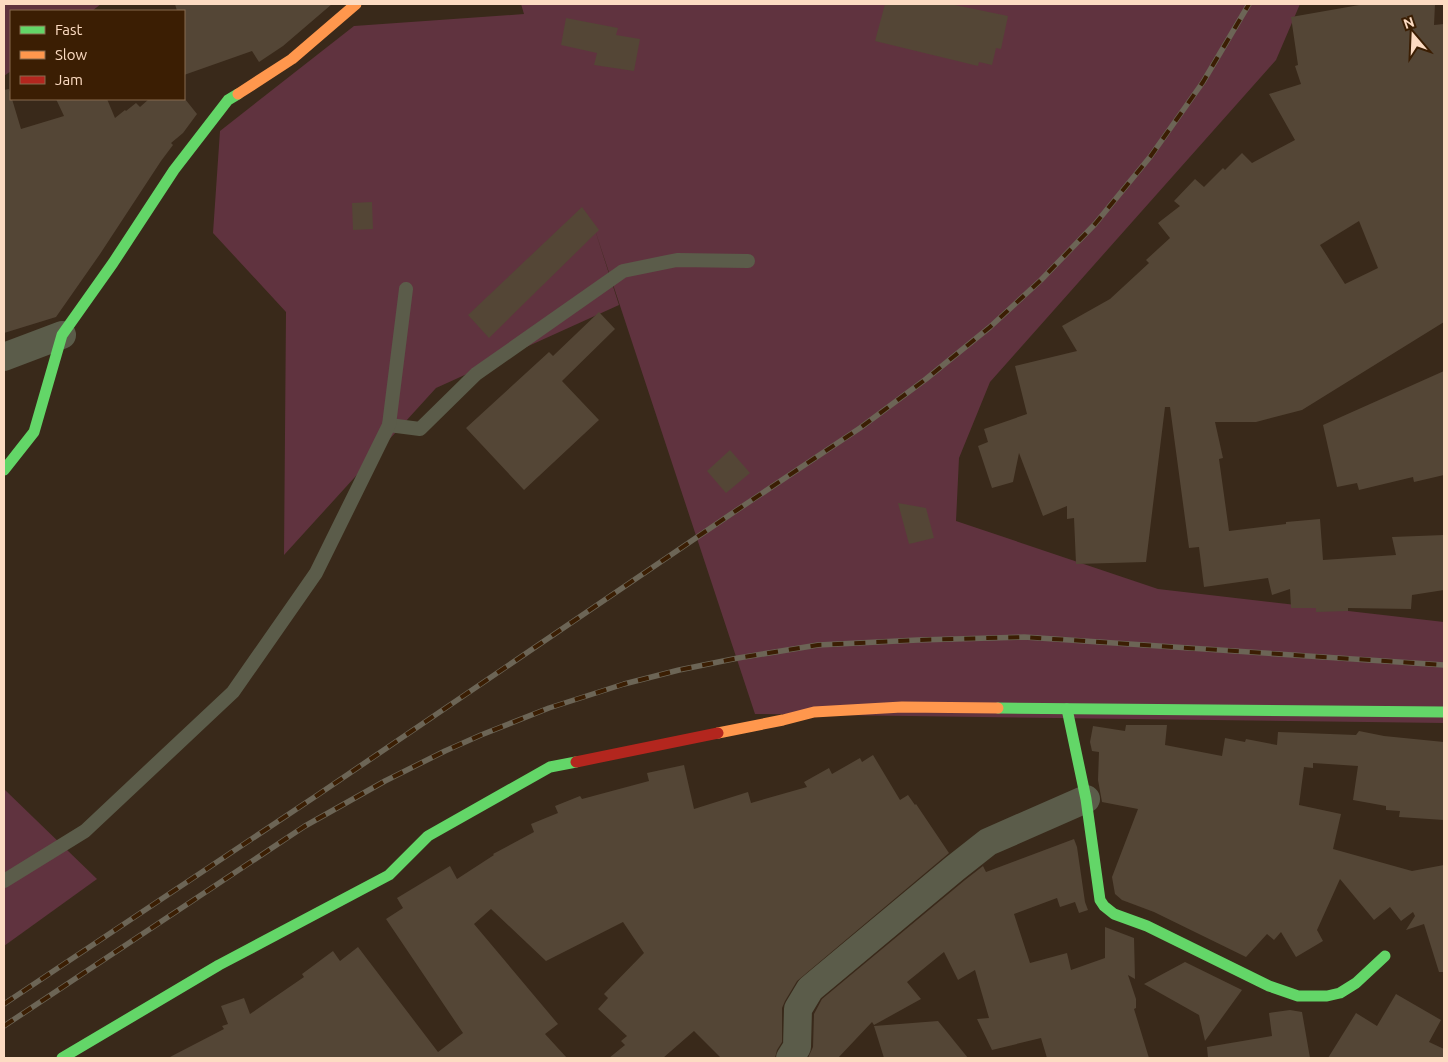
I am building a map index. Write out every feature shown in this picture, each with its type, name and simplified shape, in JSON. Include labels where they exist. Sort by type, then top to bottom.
[{"type":"street","points":[[4,470],[34,432],[62,335],[113,263],[174,170],[228,100],[292,59],[356,4]]},
{"type":"street","points":[[4,357],[62,335]]},
{"type":"street","points":[[62,1058],[219,965],[389,875],[428,836],[550,767],[783,720],[814,712],[849,708],[1444,712]]},
{"type":"street","points":[[1067,710],[1086,799],[1100,900],[1114,914],[1147,926],[1270,986],[1298,996],[1327,996],[1340,993],[1356,983],[1385,956]]},
{"type":"street","points":[[790,1058],[797,1047],[798,1009],[810,989],[988,842],[1086,799]]},
{"type":"lane","points":[[389,425],[420,429],[476,374],[623,271],[677,260],[748,261]]},
{"type":"lane","points":[[4,881],[85,831],[232,692],[316,573],[389,425],[406,289]]},
{"type":"shaded area","points":[[4,4],[101,4],[93,10],[10,10],[10,72],[4,76]]},
{"type":"shaded area","points":[[521,4],[1300,4],[1276,60],[990,382],[959,458],[956,521],[1158,589],[1444,622],[1444,723],[755,714],[594,227],[619,305],[436,388],[284,555],[286,312],[213,233],[220,131],[354,26],[524,14]]},
{"type":"shaded area","points":[[4,789],[97,879],[4,946]]},
{"type":"building","points":[[175,4],[332,4],[283,46],[259,62],[252,51],[185,75],[185,10],[177,10]]},
{"type":"building","points":[[885,4],[950,4],[1008,16],[1001,49],[996,48],[992,65],[979,62],[978,66],[875,41]]},
{"type":"building","points":[[1365,4],[1435,4],[1434,25],[1444,24],[1444,322],[1302,410],[1256,422],[1215,422],[1223,458],[1219,459],[1229,531],[1320,519],[1323,560],[1396,555],[1392,537],[1444,535],[1444,590],[1412,595],[1411,609],[1348,608],[1348,611],[1316,612],[1316,608],[1291,608],[1290,589],[1272,595],[1268,578],[1204,587],[1199,547],[1189,548],[1170,407],[1165,407],[1146,562],[1076,564],[1074,518],[1067,519],[1067,506],[1043,516],[1019,453],[1013,482],[992,488],[978,446],[988,442],[984,429],[1027,414],[1015,366],[1077,351],[1062,326],[1110,299],[1149,263],[1146,260],[1170,238],[1158,223],[1180,206],[1174,201],[1195,179],[1204,187],[1242,153],[1252,163],[1295,140],[1269,94],[1301,84],[1295,66],[1298,65],[1291,17]],"holes":[[[1359,221],[1378,268],[1345,284],[1320,245]]]},
{"type":"building","points":[[566,18],[618,28],[616,35],[640,39],[634,71],[594,65],[597,53],[561,45]]},
{"type":"building","points":[[9,89],[10,100],[12,100],[21,129],[64,116],[56,100],[107,100],[115,118],[136,103],[140,107],[148,100],[185,99],[197,114],[183,133],[171,143],[173,145],[56,317],[4,333],[4,90]]},
{"type":"building","points":[[372,202],[373,229],[353,230],[352,203]]},
{"type":"building","points":[[582,207],[599,230],[489,338],[468,315]]},
{"type":"building","points":[[599,312],[615,329],[562,381],[599,420],[524,490],[466,428],[549,352],[553,356]]},
{"type":"building","points":[[1444,371],[1444,475],[1414,482],[1413,477],[1359,490],[1357,483],[1337,487],[1323,425]]},
{"type":"building","points":[[730,450],[750,473],[726,493],[707,471]]},
{"type":"building","points":[[898,503],[926,508],[934,538],[909,544]]},
{"type":"building","points":[[1126,725],[1167,725],[1165,745],[1222,756],[1225,738],[1245,742],[1246,739],[1277,745],[1278,732],[1356,735],[1359,731],[1384,736],[1444,742],[1444,820],[1399,817],[1400,811],[1386,810],[1386,806],[1353,800],[1358,766],[1313,763],[1313,768],[1304,767],[1299,805],[1341,814],[1333,849],[1412,871],[1444,865],[1444,972],[1439,972],[1424,924],[1406,930],[1415,916],[1413,912],[1401,921],[1390,907],[1374,920],[1340,879],[1317,930],[1323,941],[1296,957],[1281,932],[1274,940],[1267,934],[1246,957],[1154,912],[1122,900],[1115,894],[1112,877],[1138,809],[1102,802],[1098,780],[1099,752],[1092,751],[1090,742],[1093,726],[1125,731]]},
{"type":"building","points":[[873,755],[900,800],[908,795],[949,853],[797,981],[782,1008],[782,1042],[775,1058],[721,1058],[694,1031],[663,1058],[609,1058],[625,1045],[621,1041],[627,1036],[598,1009],[608,998],[604,994],[644,953],[623,922],[546,961],[491,909],[474,924],[558,1024],[545,1034],[567,1058],[168,1058],[224,1029],[222,1026],[228,1024],[221,1006],[244,998],[250,1014],[304,977],[302,974],[333,951],[340,961],[358,947],[438,1052],[463,1033],[386,919],[403,908],[397,898],[450,866],[457,879],[493,854],[534,832],[531,824],[558,813],[555,806],[580,796],[582,799],[649,781],[647,773],[684,765],[694,809],[748,792],[751,803],[807,787],[804,782],[829,768],[832,774],[860,758],[862,762]]},
{"type":"building","points":[[1074,839],[1088,910],[1079,913],[1075,902],[1060,907],[1057,898],[1014,914],[1030,963],[1067,953],[1071,970],[1105,958],[1105,927],[1134,938],[1135,979],[1128,975],[1136,999],[1136,1008],[1134,1009],[1149,1058],[1047,1058],[1041,1038],[992,1050],[977,1019],[989,1018],[975,970],[958,980],[944,952],[907,982],[921,999],[874,1025],[872,1022],[838,1058],[808,1058],[813,1047],[814,1014],[822,999],[965,880],[983,866],[986,872]]},
{"type":"building","points":[[1185,962],[1242,990],[1205,1041],[1199,1015],[1144,984]]},
{"type":"building","points":[[1396,994],[1441,1020],[1429,1042],[1444,1049],[1444,1058],[1328,1058],[1356,1013],[1377,1026]]},
{"type":"building","points":[[1290,1010],[1302,1012],[1310,1058],[1208,1058],[1207,1047],[1272,1036],[1269,1013]]},
{"type":"building","points":[[938,1021],[968,1058],[884,1058],[874,1026]]},
{"type":"railway","points":[[4,1004],[319,794],[860,428],[926,379],[990,327],[1041,280],[1095,224],[1150,157],[1203,82],[1249,4]]},
{"type":"railway","points":[[4,1026],[305,826],[385,781],[445,751],[549,708],[624,684],[679,670],[818,645],[1024,637],[1444,665]]},
{"type":"traffic: fast","points":[[4,470],[34,432],[62,335],[113,263],[174,170],[228,100],[238,94]]},
{"type":"traffic: fast","points":[[998,708],[1444,712]]},
{"type":"traffic: fast","points":[[1067,709],[1086,799],[1100,900],[1114,914],[1147,926],[1269,986],[1298,996],[1327,996],[1340,993],[1356,983],[1385,956]]},
{"type":"traffic: fast","points":[[62,1058],[219,965],[389,875],[428,836],[550,767],[576,762]]},
{"type":"traffic: slow","points":[[238,94],[292,59],[356,4]]},
{"type":"traffic: slow","points":[[718,733],[814,712],[902,707],[998,708]]},
{"type":"traffic: jam","points":[[576,762],[718,733]]}]
